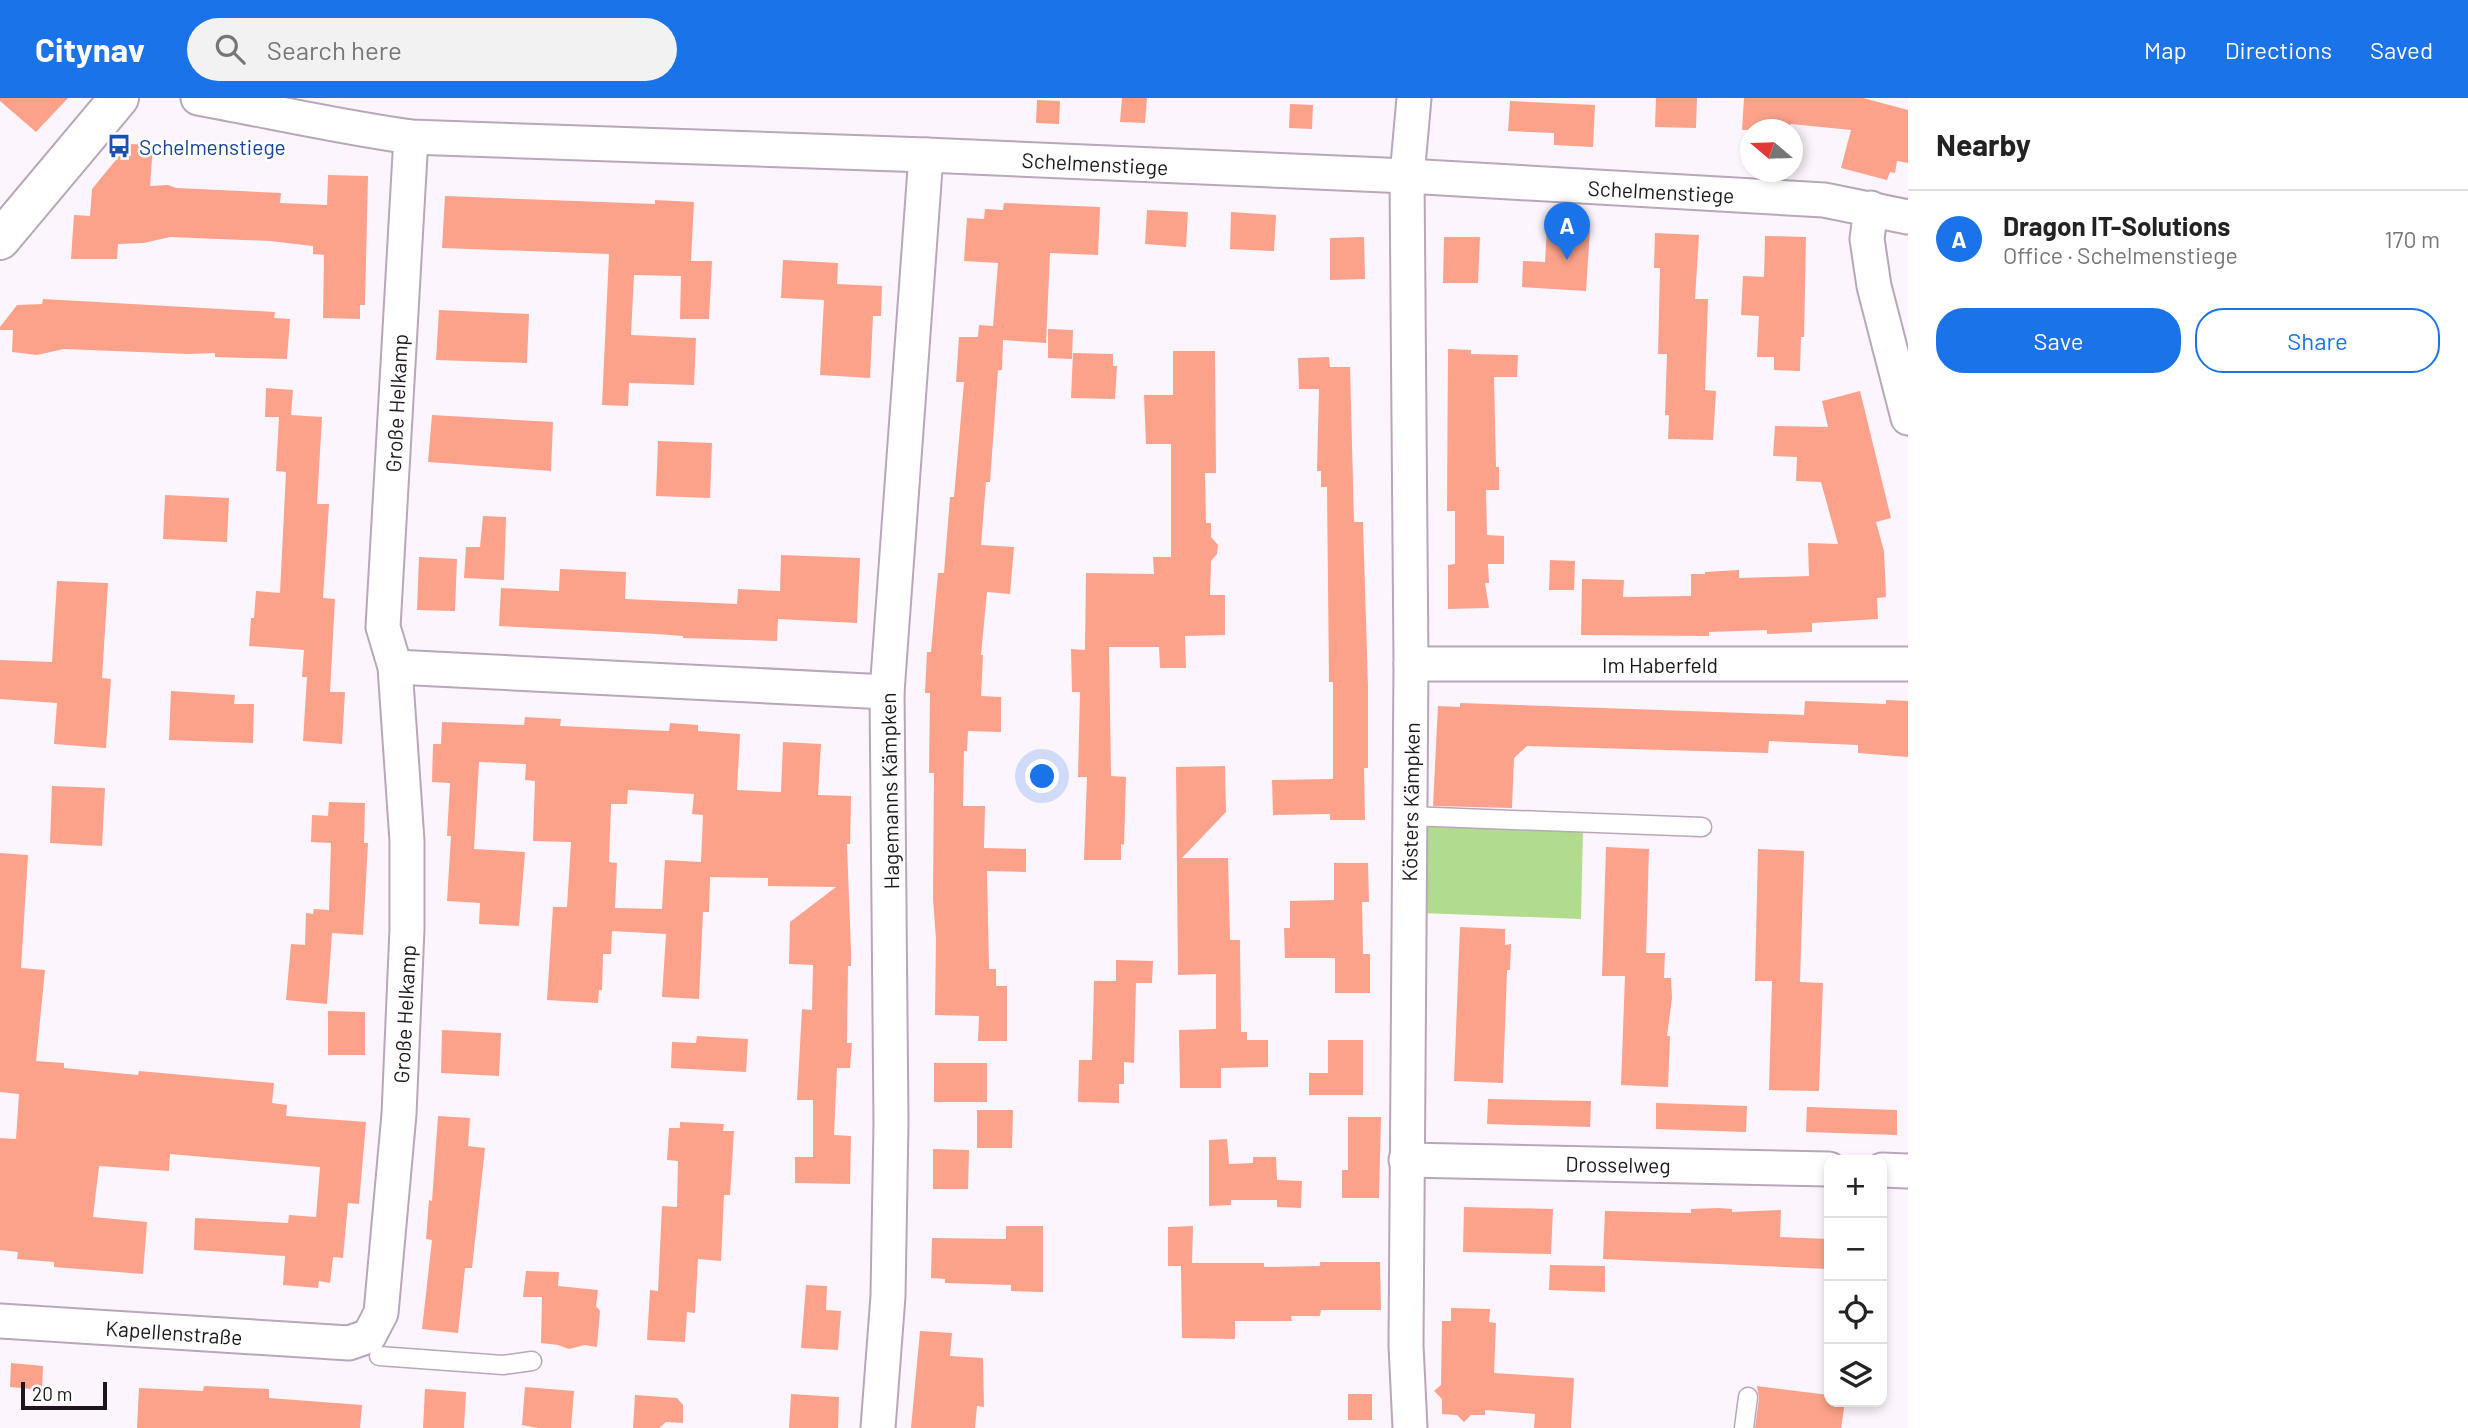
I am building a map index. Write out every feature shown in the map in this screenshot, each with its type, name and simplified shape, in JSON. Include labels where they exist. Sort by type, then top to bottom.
[{"type":"main road","points":[[4,229],[119,98]]},
{"type":"street","name":"Schelmenstiege","points":[[198,98],[274,105],[343,128],[411,137],[926,155],[1407,176],[1824,200],[1908,217]]},
{"type":"street","name":"Kösters Kämpken","points":[[1410,1428],[1406,1345],[1411,664],[1407,176],[1414,98]]},
{"type":"street","name":"Große Helkamp","points":[[349,1343],[369,1336],[381,1313],[399,1114],[405,999],[407,841],[395,667],[383,627],[411,137]]},
{"type":"street","name":"Hagemanns Kämpken","points":[[878,1428],[888,1296],[891,1124],[887,692],[926,155]]},
{"type":"street","points":[[1871,208],[1867,239],[1874,286],[1908,418]]},
{"type":"street","name":"Im Haberfeld","points":[[1411,664],[1908,664]]},
{"type":"street","points":[[395,667],[887,692]]},
{"type":"street","name":"Drosselweg","points":[[1406,1160],[1824,1169]]},
{"type":"street","points":[[1887,1170],[1908,1171]]},
{"type":"street","name":"Kapellenstraße","points":[[0,1321],[349,1343]]},
{"type":"lane","points":[[1409,816],[1702,827]]},
{"type":"lane","points":[[379,1356],[503,1365],[532,1361]]},
{"type":"lane","points":[[1744,1428],[1748,1397]]},
{"type":"green space","points":[[1420,823],[1583,828],[1581,919],[1421,913]]},
{"type":"building","points":[[0,98],[68,98],[36,132],[0,101]]},
{"type":"building","points":[[1122,98],[1147,98],[1145,123],[1120,122]]},
{"type":"building","points":[[1656,98],[1697,98],[1696,128],[1655,127]]},
{"type":"building","points":[[1744,98],[1863,98],[1908,110],[1908,163],[1897,161],[1895,173],[1890,172],[1887,180],[1841,168],[1851,130],[1803,125],[1803,119],[1743,119]]},
{"type":"building","points":[[1037,100],[1060,101],[1059,124],[1036,123]]},
{"type":"building","points":[[1510,101],[1595,105],[1593,147],[1554,145],[1554,133],[1508,131]]},
{"type":"building","points":[[1290,104],[1313,105],[1312,129],[1289,128]]},
{"type":"building","points":[[129,144],[153,145],[150,186],[281,193],[280,203],[327,205],[328,175],[368,176],[365,305],[360,305],[360,319],[323,318],[324,255],[313,254],[313,246],[270,241],[170,237],[144,243],[118,244],[117,259],[71,259],[74,215],[90,216],[92,189]]},
{"type":"building","points":[[445,196],[655,204],[655,200],[694,202],[691,261],[712,261],[709,319],[680,319],[681,276],[634,275],[631,335],[696,338],[694,385],[629,383],[628,406],[602,405],[609,254],[442,248]]},
{"type":"building","points":[[1004,203],[1100,207],[1098,255],[1050,253],[1046,343],[1003,340],[1002,370],[998,370],[990,482],[986,482],[981,545],[1014,547],[1010,594],[987,592],[981,655],[981,696],[1001,697],[1001,732],[968,731],[967,751],[964,751],[963,806],[985,806],[984,848],[1026,849],[1026,872],[987,871],[989,969],[996,969],[996,986],[1007,986],[1007,1041],[978,1041],[979,1016],[935,1015],[934,773],[929,773],[930,693],[925,693],[927,652],[931,652],[938,573],[944,573],[950,497],[954,497],[964,382],[956,382],[959,337],[978,337],[979,325],[993,326],[998,263],[964,261],[967,218],[984,219],[985,209],[1003,210]]},
{"type":"building","points":[[1147,210],[1188,212],[1186,247],[1145,244]]},
{"type":"building","points":[[1231,212],[1276,215],[1274,251],[1230,249]]},
{"type":"building","points":[[1547,228],[1590,230],[1586,291],[1522,287],[1523,261],[1545,262]]},
{"type":"building","points":[[1655,233],[1699,235],[1695,299],[1708,299],[1705,390],[1716,391],[1713,440],[1668,439],[1669,415],[1665,415],[1667,354],[1658,354],[1660,268],[1654,268]]},
{"type":"building","points":[[1765,236],[1806,237],[1804,337],[1801,337],[1800,371],[1774,370],[1774,357],[1757,357],[1759,316],[1741,315],[1743,276],[1764,277]]},
{"type":"building","points":[[1364,237],[1365,279],[1330,280],[1330,238]]},
{"type":"building","points":[[1444,237],[1480,237],[1478,283],[1443,283]]},
{"type":"building","points":[[783,260],[838,263],[837,284],[882,286],[881,316],[873,316],[870,378],[820,375],[824,300],[781,298]]},
{"type":"building","points":[[43,299],[275,312],[274,318],[290,319],[287,359],[215,357],[215,353],[64,349],[37,355],[12,352],[13,330],[0,330],[0,327],[17,305],[42,304]]},
{"type":"building","points":[[439,310],[529,314],[527,363],[436,360]]},
{"type":"building","points":[[1048,329],[1073,330],[1072,359],[1048,358]]},
{"type":"building","points":[[1448,349],[1471,350],[1471,354],[1518,355],[1517,377],[1494,377],[1499,490],[1486,490],[1487,535],[1504,536],[1504,564],[1488,564],[1489,583],[1485,583],[1489,608],[1448,609],[1448,565],[1455,564],[1455,511],[1447,511]]},
{"type":"building","points":[[1173,351],[1215,351],[1216,473],[1205,473],[1206,523],[1211,523],[1211,537],[1218,545],[1217,554],[1211,561],[1210,595],[1225,595],[1225,635],[1185,636],[1186,668],[1160,668],[1159,647],[1109,647],[1111,776],[1126,777],[1124,845],[1121,844],[1121,860],[1084,860],[1087,777],[1078,777],[1080,692],[1072,692],[1071,649],[1085,650],[1086,573],[1154,574],[1153,557],[1171,557],[1171,444],[1146,444],[1144,395],[1173,395]]},
{"type":"building","points":[[1073,353],[1113,354],[1113,366],[1117,366],[1115,399],[1071,398]]},
{"type":"building","points":[[1329,357],[1330,367],[1350,367],[1354,522],[1363,522],[1368,687],[1368,768],[1364,768],[1365,820],[1330,820],[1330,814],[1273,815],[1272,780],[1333,779],[1327,487],[1321,487],[1321,471],[1317,471],[1319,389],[1299,389],[1298,358]]},
{"type":"building","points":[[266,388],[293,390],[291,415],[322,417],[317,504],[329,504],[323,598],[335,599],[330,692],[345,692],[342,744],[303,741],[307,677],[302,677],[304,650],[249,646],[256,591],[280,593],[286,472],[276,471],[279,417],[265,417]]},
{"type":"building","points":[[1860,391],[1891,518],[1876,522],[1884,551],[1886,597],[1877,598],[1878,619],[1812,623],[1812,632],[1709,632],[1709,636],[1581,635],[1582,579],[1624,580],[1623,597],[1691,596],[1691,574],[1705,572],[1739,570],[1739,578],[1809,576],[1808,543],[1838,544],[1821,482],[1796,481],[1797,457],[1773,456],[1775,426],[1828,427],[1822,401]]},
{"type":"building","points":[[432,415],[553,422],[551,471],[428,462]]},
{"type":"building","points":[[658,441],[712,443],[710,498],[656,496]]},
{"type":"building","points":[[165,495],[229,498],[227,542],[163,539]]},
{"type":"building","points":[[483,516],[506,517],[504,580],[464,578],[466,547],[480,547]]},
{"type":"building","points":[[781,555],[860,558],[857,623],[778,619],[777,641],[499,626],[501,588],[559,591],[560,569],[626,572],[625,599],[737,604],[738,589],[780,591]]},
{"type":"building","points":[[419,557],[457,559],[455,611],[417,610]]},
{"type":"building","points":[[1550,560],[1575,561],[1574,590],[1549,590]]},
{"type":"building","points":[[57,581],[108,583],[102,678],[111,679],[106,748],[54,744],[57,703],[0,699],[0,660],[52,662]]},
{"type":"building","points":[[171,691],[235,695],[234,704],[254,704],[253,743],[169,740]]},
{"type":"building","points":[[1886,700],[1908,701],[1908,757],[1858,753],[1858,745],[1769,741],[1768,753],[1527,746],[1514,758],[1512,808],[1433,806],[1438,706],[1460,707],[1460,703],[1804,715],[1805,701],[1886,704]]},
{"type":"building","points":[[525,717],[561,719],[560,726],[669,731],[670,723],[698,725],[698,731],[740,734],[737,790],[781,792],[783,742],[821,744],[818,795],[851,796],[850,844],[847,844],[851,966],[848,966],[847,1043],[852,1043],[850,1068],[837,1068],[834,1135],[851,1136],[850,1184],[795,1183],[795,1157],[813,1157],[813,1100],[797,1100],[802,1009],[812,1010],[813,965],[789,964],[790,922],[836,887],[768,886],[768,878],[710,877],[709,912],[703,912],[699,999],[662,997],[666,934],[612,931],[611,954],[603,954],[602,990],[599,990],[598,1003],[547,1000],[553,907],[567,907],[571,842],[533,841],[535,781],[525,780],[526,764],[479,762],[474,849],[525,852],[519,926],[479,924],[480,903],[447,901],[451,836],[447,836],[450,783],[432,782],[433,744],[441,744],[442,722],[524,725]],"holes":[[[628,790],[694,794],[692,814],[703,815],[701,862],[665,860],[662,909],[615,908],[617,863],[609,862],[611,804],[627,804]]]},
{"type":"building","points":[[1225,766],[1226,812],[1182,858],[1228,858],[1230,940],[1240,940],[1241,1032],[1247,1032],[1247,1040],[1268,1040],[1268,1067],[1221,1068],[1221,1088],[1180,1088],[1179,1030],[1216,1029],[1216,974],[1178,975],[1176,767]]},
{"type":"building","points":[[52,786],[105,788],[102,846],[50,843]]},
{"type":"building","points":[[329,802],[365,803],[364,843],[368,843],[363,935],[332,933],[327,1004],[286,1000],[291,944],[305,945],[306,913],[313,914],[314,909],[329,910],[331,843],[311,842],[312,815],[328,816]]},
{"type":"building","points":[[1606,847],[1649,849],[1646,953],[1665,953],[1664,978],[1671,978],[1672,998],[1667,1036],[1670,1036],[1668,1087],[1621,1085],[1625,976],[1602,976]]},
{"type":"building","points":[[1758,849],[1804,851],[1800,982],[1823,983],[1819,1091],[1769,1090],[1772,981],[1755,981]]},
{"type":"building","points":[[0,853],[28,855],[21,968],[45,970],[36,1061],[64,1063],[64,1068],[138,1075],[139,1071],[274,1083],[272,1103],[287,1105],[286,1116],[366,1122],[359,1204],[348,1203],[343,1258],[333,1257],[330,1283],[319,1281],[318,1288],[283,1285],[285,1256],[194,1250],[195,1218],[288,1223],[289,1215],[316,1217],[320,1167],[170,1154],[169,1171],[99,1166],[93,1217],[147,1222],[143,1274],[54,1267],[54,1262],[17,1259],[18,1252],[0,1250],[0,1138],[16,1139],[19,1094],[0,1092]]},
{"type":"building","points":[[1334,863],[1368,863],[1369,902],[1362,902],[1363,954],[1370,954],[1370,993],[1335,993],[1335,958],[1285,958],[1284,928],[1290,928],[1290,901],[1334,900]]},
{"type":"building","points":[[1460,927],[1505,929],[1505,945],[1511,944],[1510,970],[1507,970],[1503,1083],[1454,1081]]},
{"type":"building","points":[[1116,960],[1153,961],[1152,983],[1136,983],[1134,1063],[1124,1062],[1124,1084],[1119,1084],[1119,1103],[1078,1102],[1079,1060],[1092,1060],[1094,981],[1116,981]]},
{"type":"building","points":[[328,1011],[365,1012],[365,1055],[328,1055]]},
{"type":"building","points":[[442,1030],[501,1033],[499,1076],[441,1073]]},
{"type":"building","points":[[697,1036],[748,1039],[746,1072],[671,1068],[672,1042],[696,1043]]},
{"type":"building","points":[[1328,1040],[1363,1040],[1363,1095],[1309,1095],[1309,1073],[1328,1073]]},
{"type":"building","points":[[934,1063],[987,1063],[987,1102],[934,1102]]},
{"type":"building","points":[[1488,1099],[1591,1101],[1590,1127],[1487,1124]]},
{"type":"building","points":[[1656,1103],[1747,1106],[1746,1132],[1656,1129]]},
{"type":"building","points":[[1807,1107],[1897,1110],[1897,1135],[1806,1132]]},
{"type":"building","points":[[977,1110],[1013,1110],[1012,1148],[977,1148]]},
{"type":"building","points":[[438,1116],[470,1118],[468,1146],[485,1148],[472,1268],[465,1268],[458,1333],[422,1329],[432,1240],[426,1239],[429,1200],[432,1201]]},
{"type":"building","points":[[1348,1117],[1381,1117],[1379,1198],[1342,1198],[1342,1170],[1348,1170]]},
{"type":"building","points":[[680,1122],[724,1124],[723,1131],[734,1131],[730,1195],[724,1195],[721,1261],[698,1259],[695,1313],[687,1312],[685,1342],[647,1340],[650,1290],[658,1291],[662,1206],[677,1207],[678,1161],[667,1160],[669,1128],[680,1128]]},
{"type":"building","points":[[1227,1139],[1229,1164],[1253,1163],[1253,1157],[1276,1157],[1277,1180],[1302,1181],[1301,1208],[1277,1207],[1277,1200],[1231,1200],[1231,1205],[1209,1206],[1209,1140]]},
{"type":"building","points":[[933,1149],[969,1150],[968,1189],[933,1189]]},
{"type":"building","points":[[1464,1207],[1553,1209],[1551,1254],[1463,1252]]},
{"type":"building","points":[[1691,1209],[1732,1209],[1732,1212],[1781,1210],[1780,1237],[1824,1239],[1824,1269],[1603,1259],[1605,1211],[1691,1213]]},
{"type":"building","points":[[1006,1226],[1043,1226],[1043,1292],[1011,1291],[1011,1285],[945,1283],[945,1279],[931,1278],[932,1238],[1006,1239]]},
{"type":"building","points":[[1193,1226],[1192,1263],[1264,1263],[1264,1267],[1320,1266],[1320,1262],[1380,1262],[1381,1310],[1321,1310],[1320,1316],[1291,1316],[1292,1321],[1235,1321],[1235,1339],[1182,1338],[1181,1266],[1168,1266],[1168,1227]]},
{"type":"building","points":[[1550,1265],[1605,1266],[1605,1292],[1549,1290]]},
{"type":"building","points":[[526,1271],[559,1272],[558,1286],[598,1290],[596,1306],[600,1311],[597,1347],[585,1345],[569,1349],[541,1343],[542,1297],[523,1297]]},
{"type":"building","points":[[806,1285],[827,1286],[826,1310],[841,1311],[838,1350],[801,1348]]},
{"type":"building","points":[[1451,1308],[1490,1309],[1489,1322],[1496,1323],[1494,1373],[1574,1378],[1571,1428],[1534,1428],[1535,1414],[1485,1410],[1485,1415],[1471,1415],[1464,1422],[1457,1415],[1442,1414],[1442,1399],[1434,1391],[1441,1385],[1442,1321],[1451,1321]]},
{"type":"building","points":[[920,1331],[952,1333],[950,1356],[983,1358],[984,1407],[977,1406],[975,1428],[911,1428]]},
{"type":"building","points":[[11,1363],[43,1366],[42,1390],[10,1387]]},
{"type":"building","points":[[204,1386],[269,1389],[269,1398],[362,1405],[360,1428],[137,1428],[139,1388],[203,1391]]},
{"type":"building","points":[[1757,1386],[1824,1394],[1824,1407],[1844,1407],[1841,1428],[1755,1428],[1759,1398]]},
{"type":"building","points":[[525,1387],[574,1391],[571,1428],[522,1425]]},
{"type":"building","points":[[425,1389],[466,1392],[464,1428],[423,1428]]},
{"type":"building","points":[[791,1394],[839,1397],[838,1428],[789,1428]]},
{"type":"building","points":[[1348,1394],[1372,1394],[1372,1420],[1348,1420]]},
{"type":"building","points":[[635,1395],[677,1398],[683,1405],[683,1423],[666,1422],[659,1428],[633,1428]]},
{"type":"place","name":"Schelmenstiege","points":[[119,146]]},
{"type":"place","name":"Dragon IT-Solutions","points":[[1567,260]]}]
